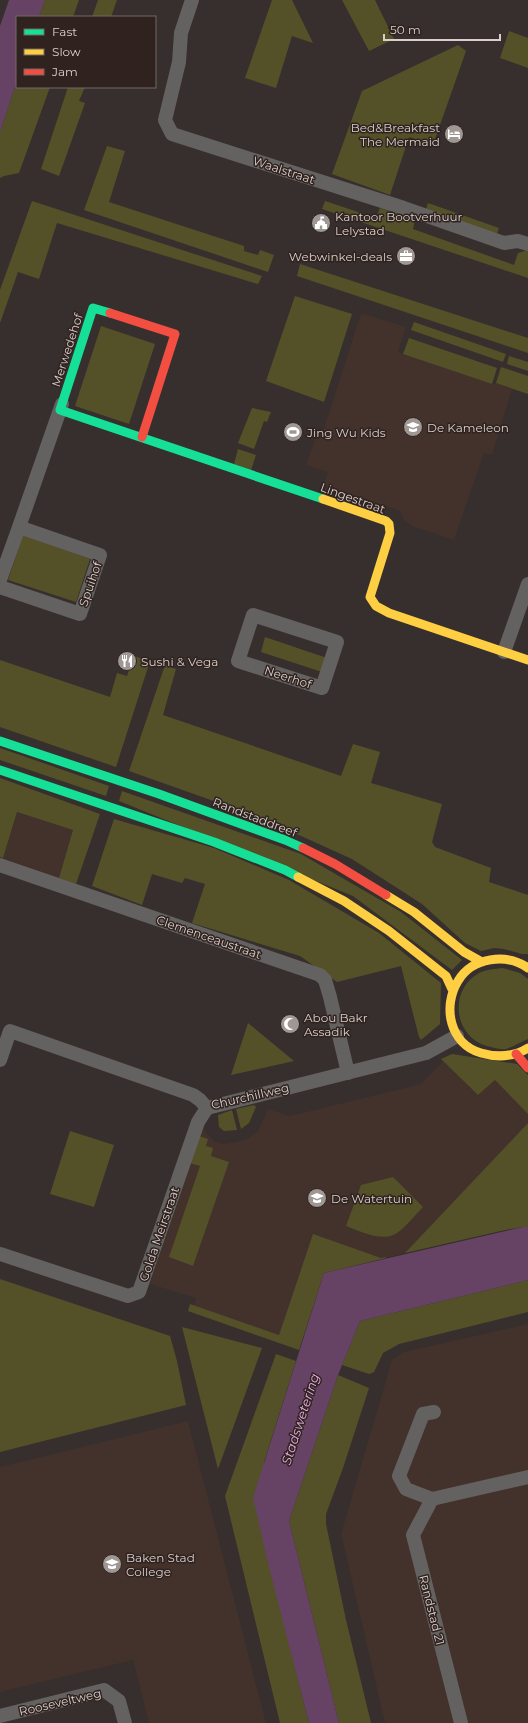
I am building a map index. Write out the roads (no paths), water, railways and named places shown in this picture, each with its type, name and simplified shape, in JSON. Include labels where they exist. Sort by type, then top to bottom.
[{"type":"main road","name":"Merwedehof","points":[[93,308],[175,334],[142,437],[60,410],[93,308]]},
{"type":"main road","name":"Lingestraat","points":[[142,437],[386,521],[389,524],[390,533],[370,597],[376,606],[389,613],[528,660]]},
{"type":"main road","name":"Randstaddreef","points":[[0,740],[285,840],[335,864],[414,912],[464,952],[480,962]]},
{"type":"main road","points":[[0,770],[214,842],[285,870],[344,901],[389,931],[446,976],[452,989]]},
{"type":"main road","points":[[528,968],[512,960],[495,958],[480,962],[468,968],[463,973],[452,989],[448,1005],[450,1021],[457,1036],[468,1048],[484,1056],[500,1058],[516,1054],[528,1048]]},
{"type":"main road","points":[[516,1054],[528,1068]]},
{"type":"street","name":"Waalstraat","points":[[192,0],[181,33],[180,62],[164,120],[172,134],[404,208],[504,243],[518,241],[528,244]]},
{"type":"street","points":[[0,580],[62,404]]},
{"type":"street","name":"Spuihof","points":[[0,587],[80,614],[100,555],[19,527]]},
{"type":"street","points":[[504,652],[528,584]]},
{"type":"street","name":"Neerhof","points":[[253,615],[337,642],[322,688],[238,661],[253,615]]},
{"type":"street","name":"Clemenceaustraat","points":[[0,865],[320,975],[325,980],[327,986],[348,1073]]},
{"type":"street","name":"Churchillweg","points":[[0,1060],[5,1029],[192,1095],[200,1100],[207,1108],[426,1053],[457,1036]]},
{"type":"street","name":"Golda Meirstraat","points":[[0,1254],[128,1296],[139,1292],[198,1122],[207,1108]]},
{"type":"street","points":[[434,1412],[423,1414],[399,1476],[406,1489],[432,1499],[528,1477]]},
{"type":"street","name":"Randstad 21","points":[[432,1499],[413,1535],[460,1723]]},
{"type":"street","name":"Rooseveltweg","points":[[0,1716],[104,1690],[119,1701],[125,1723]]},
{"type":"water","points":[[9,0],[45,0],[39,16],[16,16],[16,84],[0,132],[0,26]]},
{"type":"water","name":"Stadswetering","points":[[528,1227],[528,1280],[360,1321],[338,1375],[289,1521],[339,1723],[309,1723],[253,1498],[324,1273]]},
{"type":"place","name":"Bed&Breakfast The Mermaid","points":[[454,134]]},
{"type":"place","name":"Kantoor Bootverhuur Lelystad","points":[[321,223]]},
{"type":"place","name":"Webwinkel-deals","points":[[406,256]]},
{"type":"place","name":"De Kameleon","points":[[413,427]]},
{"type":"place","name":"Jing Wu Kids","points":[[293,432]]},
{"type":"place","name":"Sushi & Vega","points":[[127,661]]},
{"type":"place","name":"Abou Bakr Assadik","points":[[290,1024]]},
{"type":"place","name":"De Watertuin","points":[[317,1198]]},
{"type":"place","name":"Baken Stad College","points":[[112,1564]]}]
